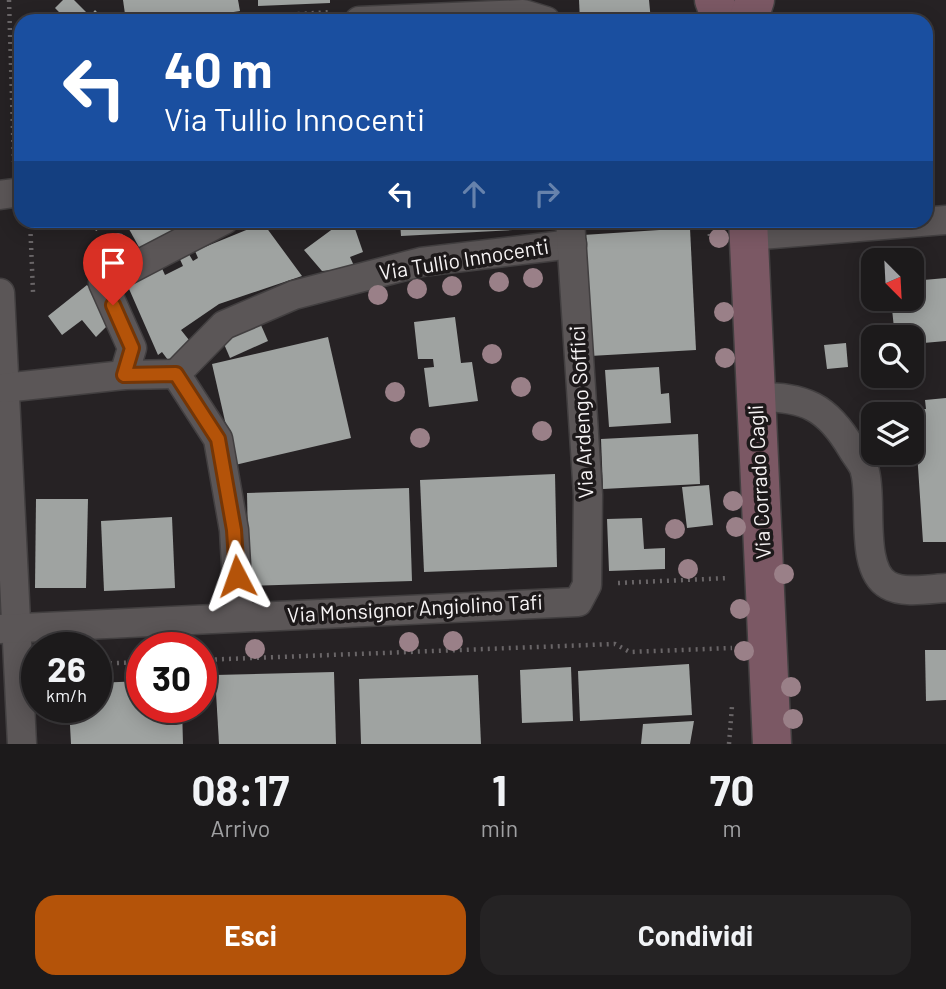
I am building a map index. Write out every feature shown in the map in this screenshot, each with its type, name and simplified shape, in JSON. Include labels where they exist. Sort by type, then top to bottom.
[{"type":"main road","name":"Via Corrado Cagli","points":[[748,228],[772,744]]},
{"type":"street","points":[[124,375],[132,348],[103,283],[209,228]]},
{"type":"street","name":"Via Tullio Innocenti","points":[[176,374],[224,325],[294,295],[421,262],[571,232]]},
{"type":"street","name":"Via Ardengo Soffici","points":[[571,232],[588,495],[587,585],[578,602]]},
{"type":"street","points":[[0,293],[8,628],[22,744]]},
{"type":"street","points":[[4,388],[124,375],[176,374],[218,439],[234,530],[239,617]]},
{"type":"street","points":[[756,397],[790,397],[815,406],[840,429],[865,471],[869,539],[875,570],[887,585],[906,590],[946,588]]},
{"type":"street","name":"Via Monsignor Angiolino Tafi","points":[[8,628],[578,602]]},
{"type":"path","points":[[9,0],[14,164]]},
{"type":"path","points":[[729,579],[730,590]]},
{"type":"path","points":[[217,659],[615,644],[629,652],[732,649],[732,637]]},
{"type":"building","points":[[63,0],[74,0],[88,14],[61,14],[55,8]]},
{"type":"building","points":[[123,0],[238,0],[240,11],[220,14],[125,14]]},
{"type":"building","points":[[258,0],[330,0],[330,3],[258,6]]},
{"type":"building","points":[[579,0],[649,0],[650,14],[580,14]]},
{"type":"building","points":[[128,228],[188,228],[140,249]]},
{"type":"building","points":[[251,228],[267,228],[302,276],[219,304],[181,330],[193,345],[171,364],[162,352],[158,355],[126,282],[160,264],[165,275],[183,266],[178,255],[187,251],[193,261],[198,258],[195,251]]},
{"type":"building","points":[[334,228],[355,228],[363,252],[350,257],[355,268],[322,271],[304,250]]},
{"type":"building","points":[[400,228],[532,229],[401,236]]},
{"type":"building","points":[[690,228],[696,350],[590,356],[583,235]]},
{"type":"building","points":[[946,278],[946,341],[924,343],[924,325],[894,325],[892,312],[924,312],[924,280]]},
{"type":"building","points":[[87,285],[115,318],[96,337],[82,320],[62,335],[48,316]]},
{"type":"building","points":[[257,316],[268,341],[230,358],[221,337]]},
{"type":"building","points":[[455,317],[461,363],[472,362],[478,401],[429,407],[424,368],[434,367],[433,359],[418,359],[414,322]]},
{"type":"building","points":[[328,337],[351,438],[235,465],[212,364]]},
{"type":"building","points":[[846,343],[848,367],[827,369],[824,345]]},
{"type":"building","points":[[659,367],[661,394],[669,393],[671,423],[609,427],[605,370]]},
{"type":"building","points":[[946,398],[946,542],[923,542],[918,465],[924,465],[925,400]]},
{"type":"building","points":[[698,434],[700,484],[603,489],[601,439]]},
{"type":"building","points":[[555,474],[557,567],[424,572],[420,480]]},
{"type":"building","points":[[709,485],[713,525],[687,528],[682,487]]},
{"type":"building","points":[[409,488],[412,581],[249,586],[247,493]]},
{"type":"building","points":[[36,499],[88,499],[86,588],[35,588]]},
{"type":"building","points":[[172,517],[175,588],[104,591],[101,521]]},
{"type":"building","points":[[642,518],[644,549],[665,548],[665,569],[609,571],[607,519]]},
{"type":"building","points":[[925,650],[946,650],[946,700],[926,701]]},
{"type":"building","points":[[689,664],[692,715],[580,721],[578,671]]},
{"type":"building","points":[[571,667],[573,721],[522,723],[520,670]]},
{"type":"building","points":[[334,672],[336,744],[219,744],[217,675]]},
{"type":"building","points":[[478,675],[481,744],[361,744],[359,679]]},
{"type":"building","points":[[112,682],[126,682],[126,723],[182,723],[183,744],[71,744],[70,723],[112,723]]},
{"type":"building","points":[[694,721],[690,744],[641,744],[643,724]]},
{"type":"route","points":[[113,305],[132,348],[124,375],[176,374],[218,439],[234,530],[237,576]]}]
